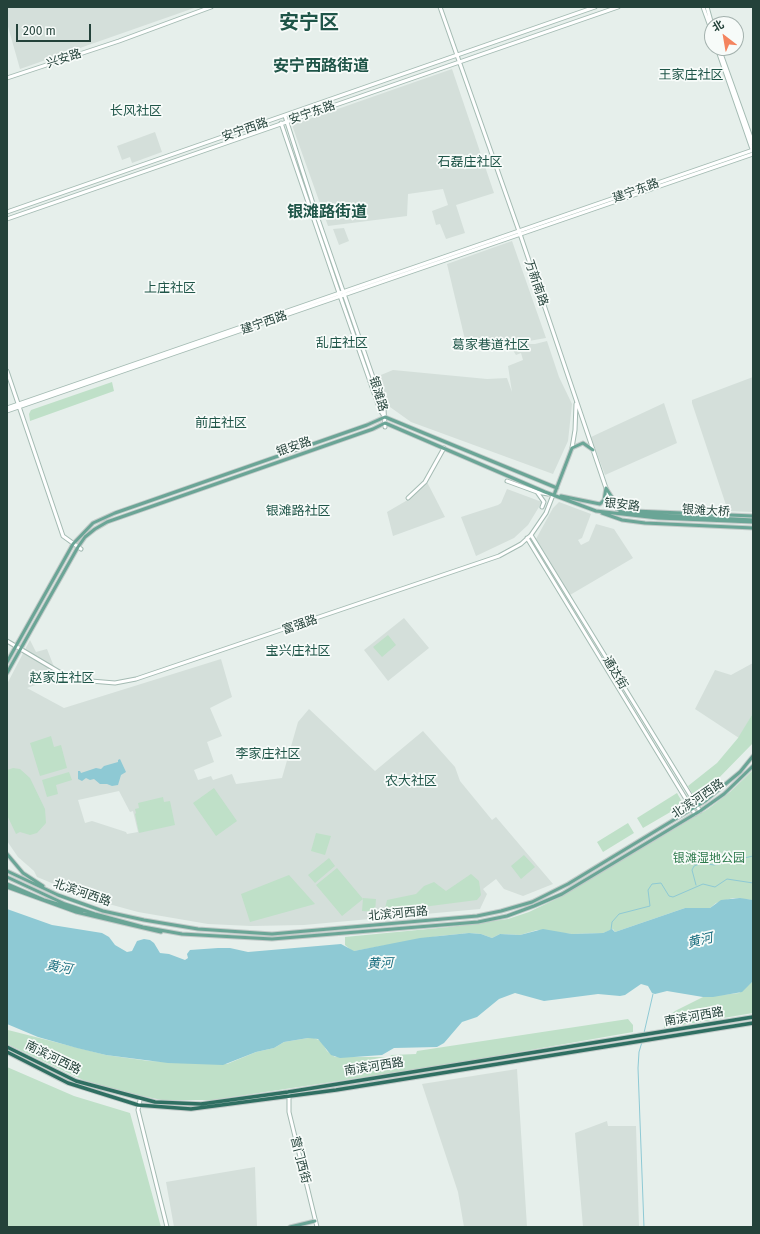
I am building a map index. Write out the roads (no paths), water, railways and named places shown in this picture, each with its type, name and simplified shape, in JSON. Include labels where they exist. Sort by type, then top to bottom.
[{"type":"highway","name":"南滨河西路","points":[[665,1035],[753,1017]]},
{"type":"highway","name":"南滨河西路","points":[[7,1047],[70,1079],[140,1100],[201,1104],[336,1090],[632,1040],[753,1023]]},
{"type":"highway","name":"南滨河西路","points":[[7,1052],[68,1083],[138,1105],[191,1109],[289,1094],[498,1057],[632,1040]]},
{"type":"main road","name":"兴安路","points":[[7,78],[119,41],[212,7]]},
{"type":"main road","name":"万新南路","points":[[440,7],[609,497],[617,509]]},
{"type":"main road","name":"安宁西路","points":[[7,212],[595,7]]},
{"type":"main road","name":"安宁东路","points":[[7,219],[618,7]]},
{"type":"main road","points":[[721,56],[753,143]]},
{"type":"main road","points":[[721,56],[753,152]]},
{"type":"main road","points":[[296,112],[297,118]]},
{"type":"main road","points":[[285,116],[342,294]]},
{"type":"main road","points":[[279,118],[342,294]]},
{"type":"main road","points":[[267,122],[270,124],[269,128]]},
{"type":"main road","name":"建宁东路","points":[[519,233],[753,152]]},
{"type":"main road","name":"建宁西路","points":[[7,408],[519,233]]},
{"type":"main road","name":"银滩路","points":[[342,294],[380,410],[384,417],[385,427]]},
{"type":"main road","points":[[7,371],[63,536],[80,548]]},
{"type":"main road","points":[[554,495],[572,448],[575,430],[576,400]]},
{"type":"main road","name":"建宁西路","points":[[7,411],[19,405]]},
{"type":"main road","points":[[384,417],[557,488]]},
{"type":"main road","name":"银安路","points":[[7,662],[73,544],[86,529],[108,516],[367,425],[384,417]]},
{"type":"main road","name":"银安路","points":[[7,673],[90,533],[107,522],[373,429],[385,423],[554,495],[596,511],[658,517]]},
{"type":"main road","points":[[572,448],[583,443],[593,450]]},
{"type":"main road","points":[[408,498],[425,482],[444,448]]},
{"type":"main road","points":[[507,481],[537,492],[583,499],[596,505],[604,500],[606,488]]},
{"type":"main road","points":[[606,488],[618,504],[634,511],[753,516]]},
{"type":"main road","points":[[537,492],[544,502],[542,507]]},
{"type":"main road","name":"富强路","points":[[7,641],[62,673],[91,681],[115,683],[136,680],[492,559],[509,551],[531,535],[546,513],[554,495]]},
{"type":"main road","name":"银安路","points":[[617,509],[622,512],[658,517]]},
{"type":"main road","points":[[596,511],[631,521],[753,528]]},
{"type":"main road","name":"银滩大桥","points":[[658,517],[753,521]]},
{"type":"main road","name":"通达街","points":[[531,535],[700,811]]},
{"type":"main road","name":"通达街","points":[[527,538],[695,814]]},
{"type":"main road","name":"北滨河西路","points":[[7,871],[58,895],[101,910],[144,920],[192,928],[272,934],[478,916],[532,902],[568,884],[692,809],[726,785],[753,756]]},
{"type":"main road","name":"北滨河西路","points":[[7,877],[65,904],[95,914],[143,927],[182,934],[272,939],[478,922],[514,914],[562,894],[700,811],[724,794],[753,766]]},
{"type":"main road","points":[[7,854],[23,873],[58,895]]},
{"type":"main road","points":[[7,884],[44,900],[95,914]]},
{"type":"main road","points":[[7,887],[76,912],[152,931],[182,934]]},
{"type":"main road","points":[[99,915],[101,910]]},
{"type":"main road","points":[[347,928],[347,933]]},
{"type":"main road","name":"营门西街","points":[[289,1094],[288,1112],[317,1227]]},
{"type":"main road","points":[[140,1100],[138,1105],[154,1179],[167,1227]]},
{"type":"main road","points":[[290,1227],[315,1221]]},
{"type":"water","points":[[120,759],[126,772],[121,775],[118,785],[112,786],[100,784],[94,779],[90,780],[86,778],[82,781],[78,779],[78,771],[81,773],[96,768],[101,769],[104,766],[118,762]]},
{"type":"water","name":"黄河","points":[[740,898],[753,900],[753,981],[742,992],[713,997],[703,997],[667,991],[655,994],[652,993],[648,986],[641,984],[625,995],[620,996],[598,994],[544,1001],[515,993],[499,999],[477,1017],[462,1022],[444,1043],[437,1047],[394,1048],[382,1055],[340,1058],[331,1055],[318,1039],[308,1038],[284,1042],[274,1048],[256,1052],[223,1065],[168,1063],[106,1055],[77,1048],[38,1037],[7,1024],[7,909],[52,925],[102,933],[109,937],[115,945],[127,952],[132,951],[137,941],[144,939],[150,940],[154,943],[160,953],[169,954],[185,960],[188,958],[187,954],[190,950],[218,948],[230,948],[248,952],[341,944],[354,951],[420,938],[469,933],[481,934],[492,938],[500,934],[520,935],[543,929],[572,934],[603,933],[612,929],[615,932],[685,908],[710,908],[721,900]]},
{"type":"waterway","points":[[696,885],[692,870],[694,866],[702,863],[714,865],[753,856]]},
{"type":"waterway","points":[[611,930],[612,922],[619,914],[650,906],[648,890],[652,884],[661,883],[669,896],[673,897],[703,884],[715,887],[727,879],[753,883]]},
{"type":"waterway","points":[[644,1033],[653,994]]},
{"type":"waterway","points":[[642,1042],[639,1052],[638,1068],[644,1227]]},
{"type":"district","name":"安宁区","points":[[309,23]]},
{"type":"district","name":"安宁西路街道","points":[[321,67]]},
{"type":"district","name":"王家庄社区","points":[[691,75]]},
{"type":"district","name":"长风社区","points":[[136,111]]},
{"type":"district","name":"石磊庄社区","points":[[470,162]]},
{"type":"district","name":"银滩路街道","points":[[327,213]]},
{"type":"district","name":"上庄社区","points":[[170,288]]},
{"type":"district","name":"乱庄社区","points":[[342,343]]},
{"type":"district","name":"葛家巷道社区","points":[[491,345]]},
{"type":"district","name":"前庄社区","points":[[221,423]]},
{"type":"district","name":"银滩路社区","points":[[298,511]]},
{"type":"district","name":"宝兴庄社区","points":[[298,651]]},
{"type":"district","name":"赵家庄社区","points":[[62,678]]},
{"type":"district","name":"李家庄社区","points":[[268,754]]},
{"type":"district","name":"农大社区","points":[[411,781]]},
{"type":"park label","name":"银滩湿地公园","points":[[709,859]]}]
